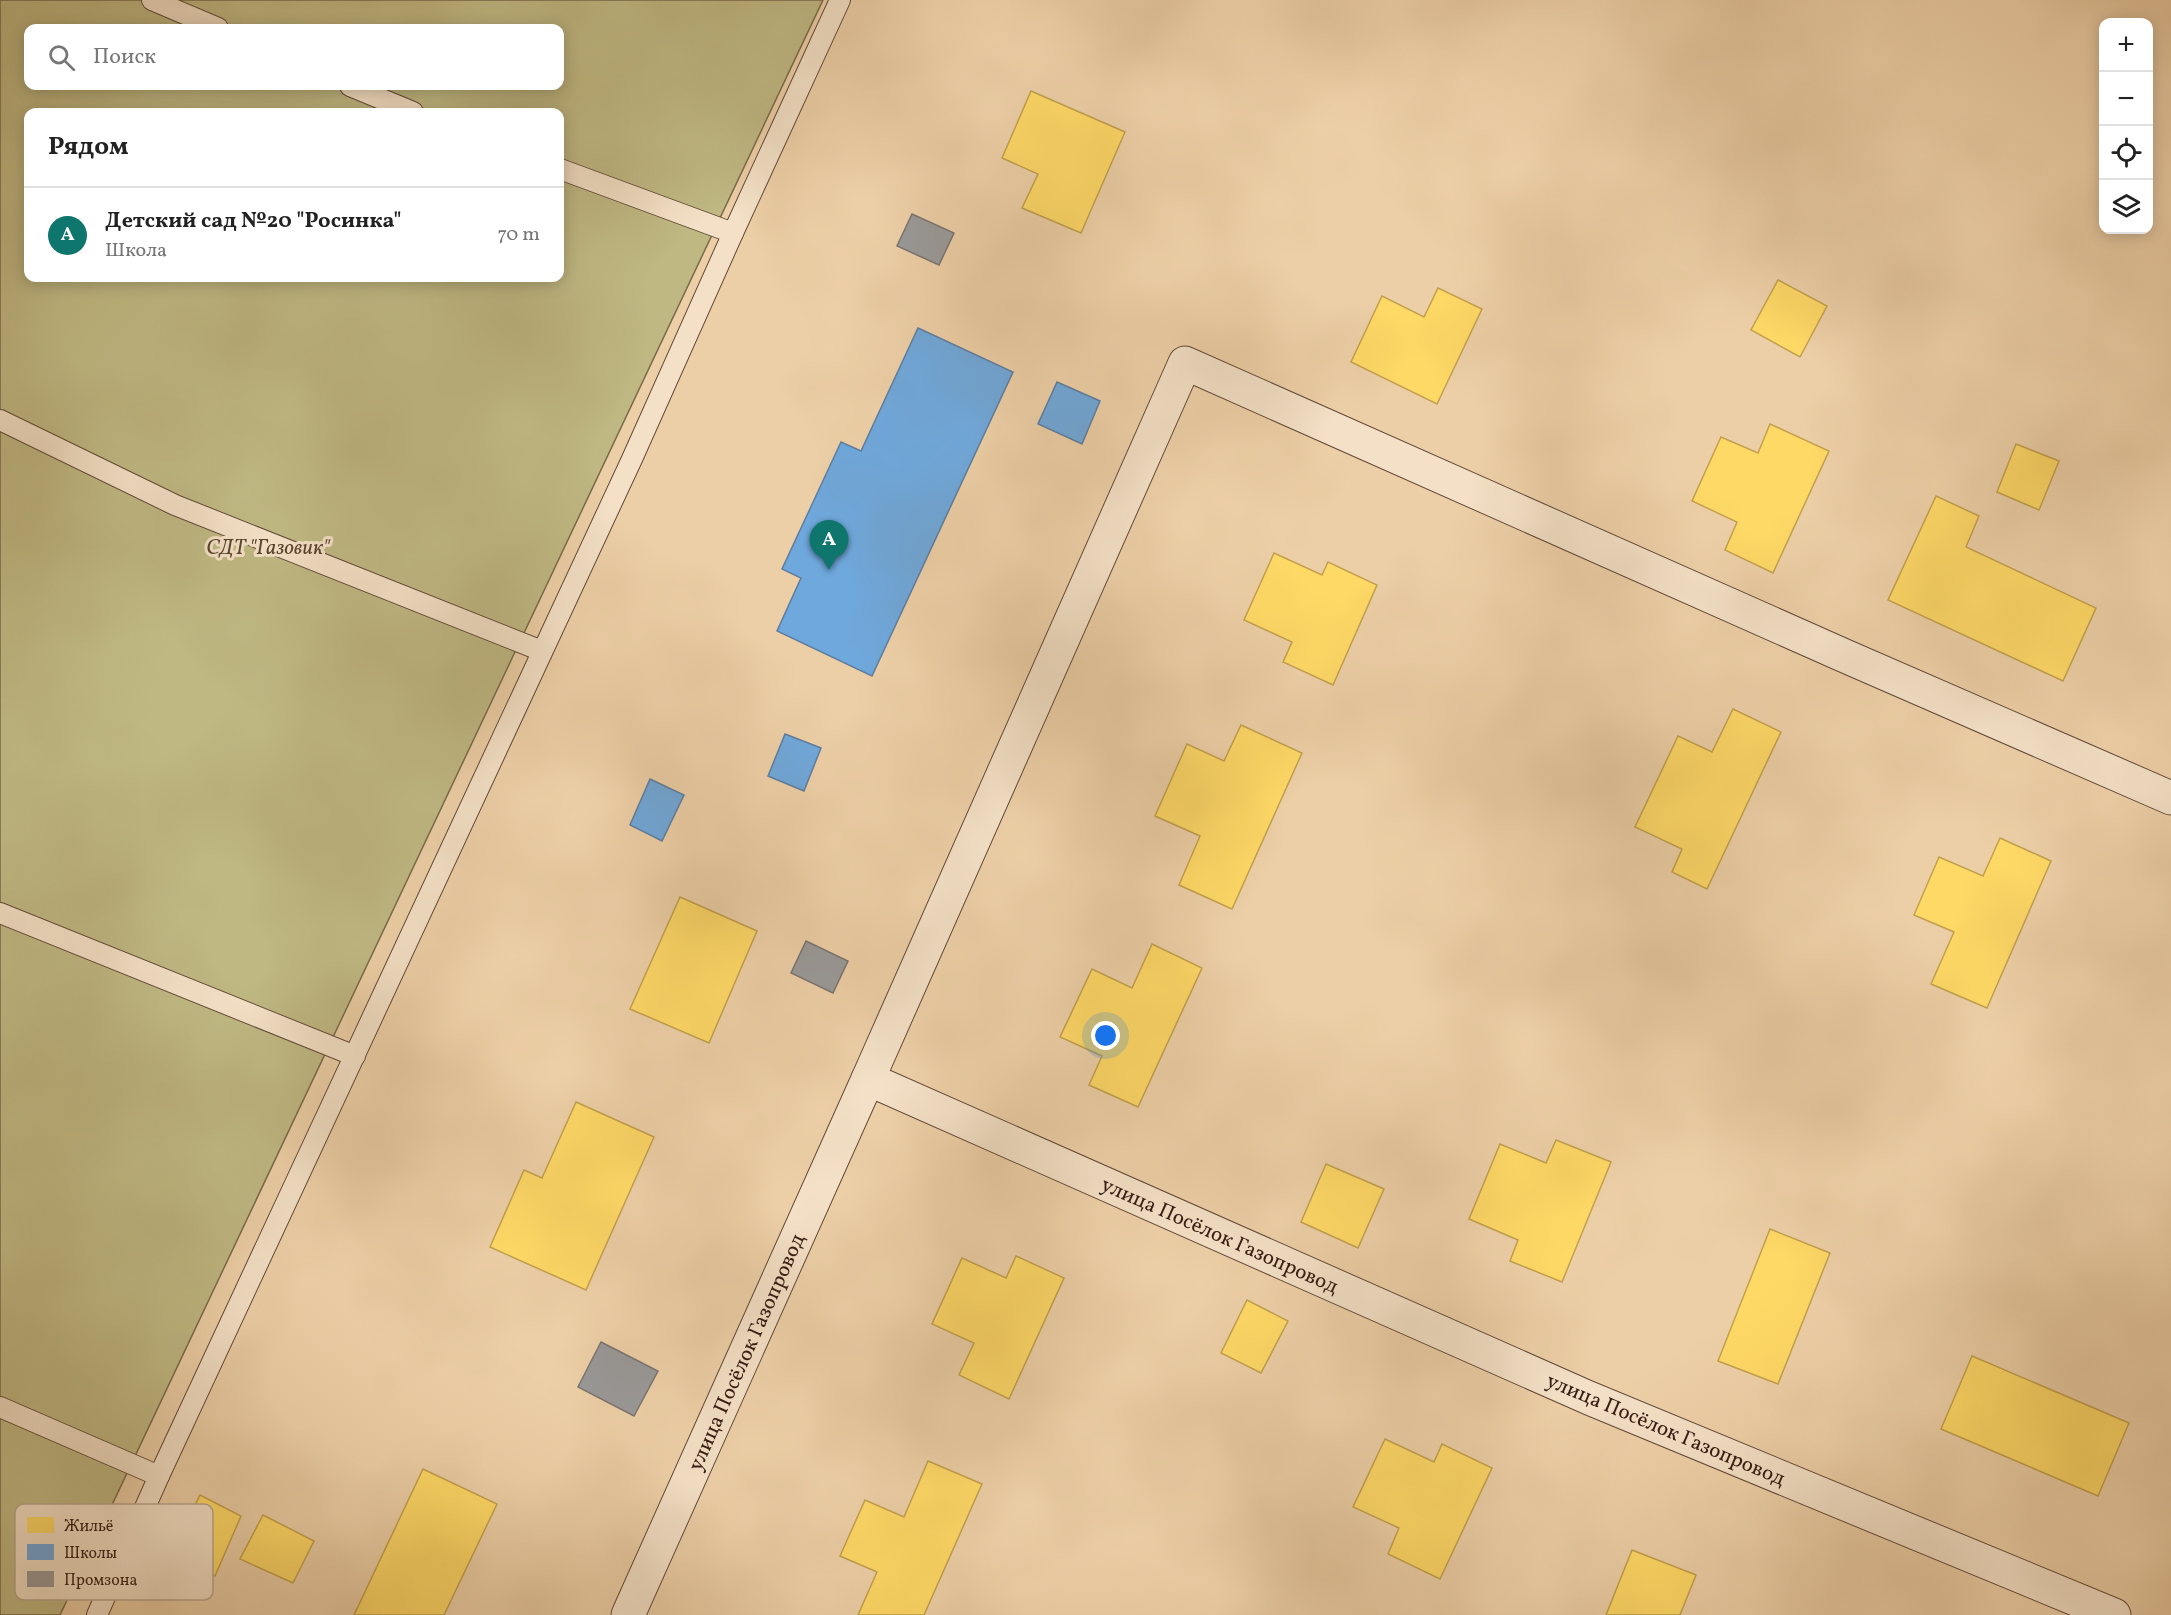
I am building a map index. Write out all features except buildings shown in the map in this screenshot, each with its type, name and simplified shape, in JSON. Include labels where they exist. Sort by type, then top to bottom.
[{"type":"street","points":[[868,1079],[1185,363],[2171,798]]},
{"type":"street","name":"улица Посёлок Газопровод","points":[[628,1615],[868,1079],[1588,1398],[2114,1615]]},
{"type":"lane","points":[[152,0],[209,24]]},
{"type":"lane","points":[[147,1504],[632,459],[732,233],[840,0]]},
{"type":"lane","points":[[361,90],[403,108]]},
{"type":"lane","points":[[564,170],[732,233]]},
{"type":"lane","points":[[0,420],[175,505],[542,651]]},
{"type":"lane","points":[[0,913],[355,1056]]},
{"type":"lane","points":[[0,1407],[159,1476]]},
{"type":"lane","points":[[97,1615],[104,1600]]},
{"type":"green space","name":"СДТ \"Газовик\"","points":[[0,0],[823,0],[112,1504],[15,1504],[15,1600],[67,1600],[60,1615],[0,1615]]},
{"type":"place","name":"Детский сад №20 \"Росинка\"","points":[[829,570]]}]
